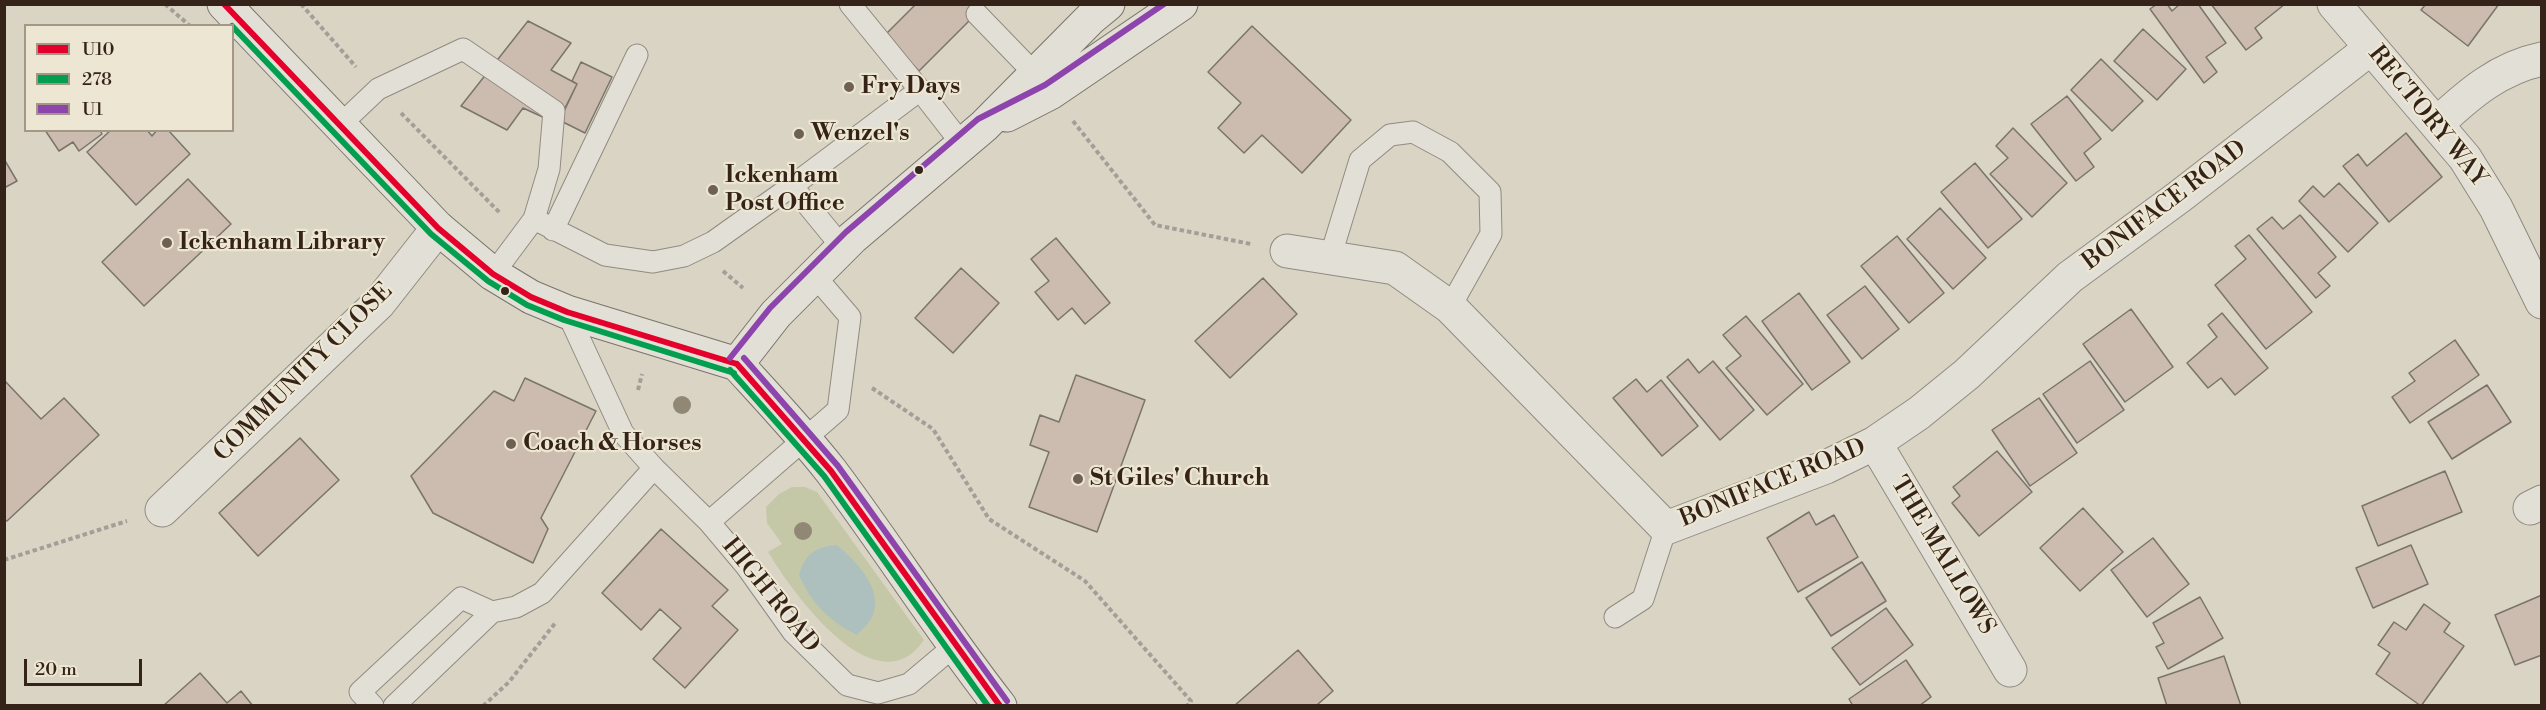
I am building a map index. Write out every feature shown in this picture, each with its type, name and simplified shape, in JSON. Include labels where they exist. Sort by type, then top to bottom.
[{"type":"street","points":[[224,4],[438,228],[493,274],[531,297],[567,312],[737,364],[806,439],[953,647],[1000,705]]},
{"type":"street","points":[[1042,83],[1091,18],[1108,4]]},
{"type":"street","points":[[737,364],[776,314],[842,247],[973,135],[1042,83],[1181,4]]},
{"type":"street","name":"RECTORY WAY","points":[[2334,4],[2438,123],[2484,184],[2541,302]]},
{"type":"street","name":"BONIFACE ROAD","points":[[1287,251],[1395,268],[1450,307],[1666,528],[1826,467],[1875,443],[1919,413],[1967,374],[2070,277],[2179,197],[2371,48]]},
{"type":"street","points":[[2438,123],[2497,75],[2519,64],[2541,59]]},
{"type":"street","name":"COMMUNITY CLOSE","points":[[162,510],[379,303],[438,228]]},
{"type":"street","name":"THE MALLOWS","points":[[1875,443],[2010,670]]},
{"type":"lane","points":[[850,4],[920,90],[973,135]]},
{"type":"lane","points":[[977,14],[1042,83]]},
{"type":"lane","points":[[340,125],[378,89],[463,49],[554,111],[549,169],[534,219],[493,274]]},
{"type":"lane","points":[[553,230],[637,55]]},
{"type":"lane","points":[[534,219],[605,255],[652,262],[684,256],[712,242],[792,186],[920,90]]},
{"type":"lane","points":[[1330,258],[1360,160],[1390,135],[1413,132],[1450,152],[1490,192],[1491,234],[1450,307]]},
{"type":"lane","points":[[792,186],[842,247]]},
{"type":"lane","name":"HIGH ROAD","points":[[709,522],[838,410],[850,317],[814,275]]},
{"type":"lane","name":"HIGH ROAD","points":[[567,312],[623,433],[654,468],[709,522],[746,566],[793,632],[847,685],[878,693],[909,684],[953,647]]},
{"type":"lane","points":[[394,705],[492,612],[516,607],[543,593],[654,468]]},
{"type":"lane","points":[[1615,617],[1643,599],[1666,528]]},
{"type":"lane","points":[[373,705],[360,692],[461,598],[492,612]]},
{"type":"path","points":[[165,4],[188,24]]},
{"type":"path","points":[[1042,83],[1155,225],[1287,251]]},
{"type":"path","points":[[844,369],[933,429],[989,519],[1084,581],[1191,701],[1186,705]]},
{"type":"path","points":[[636,398],[643,370]]},
{"type":"path","points":[[4,560],[162,510]]},
{"type":"path","points":[[483,705],[509,682],[558,621],[543,593]]},
{"type":"green space","points":[[792,487],[805,487],[817,492],[924,640],[904,658],[883,661],[860,653],[837,637],[815,616],[768,552],[782,544],[767,523],[766,507],[779,494]]},
{"type":"shaded area","points":[[837,545],[860,568],[872,587],[875,597],[872,617],[857,635],[838,624],[815,603],[799,575],[804,562],[812,553]]},
{"type":"building","points":[[916,4],[986,4],[919,71],[884,36]]},
{"type":"building","points":[[2157,4],[2167,4],[2172,11],[2180,4],[2198,4],[2226,43],[2206,57],[2217,72],[2204,83],[2150,9]]},
{"type":"building","points":[[2211,4],[2285,4],[2255,28],[2262,38],[2246,50]]},
{"type":"building","points":[[2426,4],[2499,4],[2468,46],[2421,10]]},
{"type":"building","points":[[528,21],[571,43],[551,70],[577,84],[558,124],[523,108],[507,130],[461,106]]},
{"type":"building","points":[[1252,26],[1351,120],[1302,173],[1262,135],[1244,153],[1218,128],[1241,103],[1208,72]]},
{"type":"building","points":[[2143,29],[2186,69],[2157,100],[2114,61]]},
{"type":"building","points":[[2101,59],[2143,101],[2112,131],[2071,90]]},
{"type":"building","points":[[581,62],[612,77],[585,133],[559,120],[577,84],[572,81]]},
{"type":"building","points":[[2067,96],[2101,139],[2084,153],[2094,167],[2076,181],[2031,124]]},
{"type":"building","points":[[2013,128],[2067,183],[2032,217],[1990,174],[2008,158],[1996,146]]},
{"type":"building","points":[[46,132],[101,132],[102,134],[79,151],[73,142],[59,151]]},
{"type":"building","points":[[109,132],[149,132],[152,136],[155,132],[170,132],[190,154],[136,205],[87,152]]},
{"type":"building","points":[[2406,133],[2442,177],[2389,222],[2343,166],[2358,154],[2367,166]]},
{"type":"building","points":[[4,159],[17,181],[4,188]]},
{"type":"building","points":[[1975,163],[2022,219],[1988,248],[1941,192]]},
{"type":"building","name":"Ickenham Library","points":[[188,179],[231,224],[144,306],[102,262]]},
{"type":"building","points":[[2339,183],[2378,223],[2348,252],[2299,201],[2313,186],[2324,197]]},
{"type":"building","points":[[1940,208],[1986,258],[1953,289],[1907,239]]},
{"type":"building","points":[[2300,215],[2336,257],[2318,273],[2330,286],[2316,298],[2257,229],[2272,217],[2283,229]]},
{"type":"building","points":[[2249,235],[2312,312],[2266,349],[2215,285],[2246,259],[2235,246]]},
{"type":"building","points":[[1897,236],[1944,293],[1909,323],[1861,266]]},
{"type":"building","points":[[1056,238],[1110,303],[1085,324],[1072,308],[1058,320],[1035,292],[1049,281],[1031,259]]},
{"type":"building","points":[[961,268],[999,303],[953,353],[915,318]]},
{"type":"building","points":[[1263,278],[1297,314],[1230,378],[1195,341]]},
{"type":"building","points":[[1865,286],[1899,329],[1862,359],[1827,315]]},
{"type":"building","points":[[1799,293],[1850,362],[1812,390],[1762,321]]},
{"type":"building","points":[[2131,309],[2173,367],[2125,402],[2083,344]]},
{"type":"building","points":[[2222,313],[2268,368],[2235,395],[2221,378],[2208,388],[2187,363],[2217,337],[2208,325]]},
{"type":"building","points":[[1746,316],[1803,384],[1767,415],[1726,368],[1741,356],[1723,335]]},
{"type":"building","points":[[2455,340],[2479,375],[2410,423],[2392,397],[2415,381],[2409,373]]},
{"type":"building","points":[[1688,359],[1699,373],[1713,361],[1754,410],[1720,440],[1667,377]]},
{"type":"building","points":[[2090,361],[2124,410],[2077,443],[2043,394]]},
{"type":"building","name":"St Giles' Church","points":[[1076,375],[1145,400],[1097,532],[1029,507],[1049,452],[1030,445],[1040,415],[1059,422]]},
{"type":"building","name":"Coach & Horses","points":[[525,378],[596,411],[541,518],[548,529],[533,563],[433,513],[411,476],[494,391],[514,401]]},
{"type":"building","points":[[1636,379],[1647,392],[1661,380],[1698,426],[1662,456],[1613,398]]},
{"type":"building","points":[[4,380],[41,419],[64,398],[99,435],[7,521],[4,519]]},
{"type":"building","points":[[2487,385],[2511,422],[2452,459],[2428,422]]},
{"type":"building","points":[[2039,398],[2077,453],[2030,486],[1992,430]]},
{"type":"building","points":[[300,438],[339,480],[258,556],[219,513]]},
{"type":"building","points":[[1997,451],[2032,492],[1979,536],[1952,503],[1960,496],[1953,487]]},
{"type":"building","points":[[2445,471],[2462,512],[2378,546],[2362,506]]},
{"type":"building","points":[[2083,508],[2123,552],[2080,591],[2040,548]]},
{"type":"building","points":[[1809,512],[1816,525],[1834,515],[1858,557],[1798,592],[1767,538]]},
{"type":"building","points":[[661,529],[728,590],[712,606],[738,630],[685,688],[653,659],[681,628],[660,609],[641,630],[602,593]]},
{"type":"building","points":[[2153,538],[2189,584],[2147,617],[2111,570]]},
{"type":"building","points":[[2411,545],[2428,584],[2373,608],[2356,568]]},
{"type":"building","points":[[1862,562],[1886,601],[1831,636],[1806,598]]},
{"type":"building","points":[[2542,595],[2542,655],[2515,665],[2495,615]]},
{"type":"building","points":[[2200,597],[2223,638],[2168,669],[2156,647],[2164,643],[2153,623]]},
{"type":"building","points":[[2424,604],[2450,623],[2444,632],[2464,646],[2421,706],[2376,674],[2390,653],[2378,645],[2394,622],[2406,630]]},
{"type":"building","points":[[1886,608],[1913,645],[1860,685],[1832,648]]},
{"type":"building","points":[[1298,650],[1333,691],[1318,704],[1320,706],[1234,706]]},
{"type":"building","points":[[2224,656],[2241,706],[2167,706],[2158,678]]},
{"type":"building","points":[[1906,660],[1931,697],[1919,706],[1853,706],[1849,699]]},
{"type":"building","points":[[200,673],[227,703],[241,691],[253,706],[163,706]]},
{"type":"transit line","name":"U10","points":[[224,4],[438,228],[493,274],[531,297],[567,312],[737,364]]},
{"type":"transit line","name":"U1","points":[[730,358],[770,308],[846,232],[978,119],[1045,85],[1164,4]]},
{"type":"transit line","name":"278","points":[[234,28],[431,234],[488,281],[527,305],[564,320],[734,373]]},
{"type":"transit line","name":"U1","points":[[744,358],[838,466],[1007,701]]},
{"type":"transit line","name":"U10","points":[[737,364],[831,471],[1000,706]]},
{"type":"transit line","name":"278","points":[[730,370],[824,476],[988,706]]},
{"type":"place","name":"Fry Days","points":[[849,87]]},
{"type":"place","name":"Wenzel's","points":[[799,134]]},
{"type":"place","name":"Ickenham Post Office","points":[[713,190]]},
{"type":"place","name":"Ickenham Library","points":[[167,243]]},
{"type":"place","name":"Coach & Horses","points":[[511,444]]},
{"type":"place","name":"St Giles' Church","points":[[1078,479]]}]
